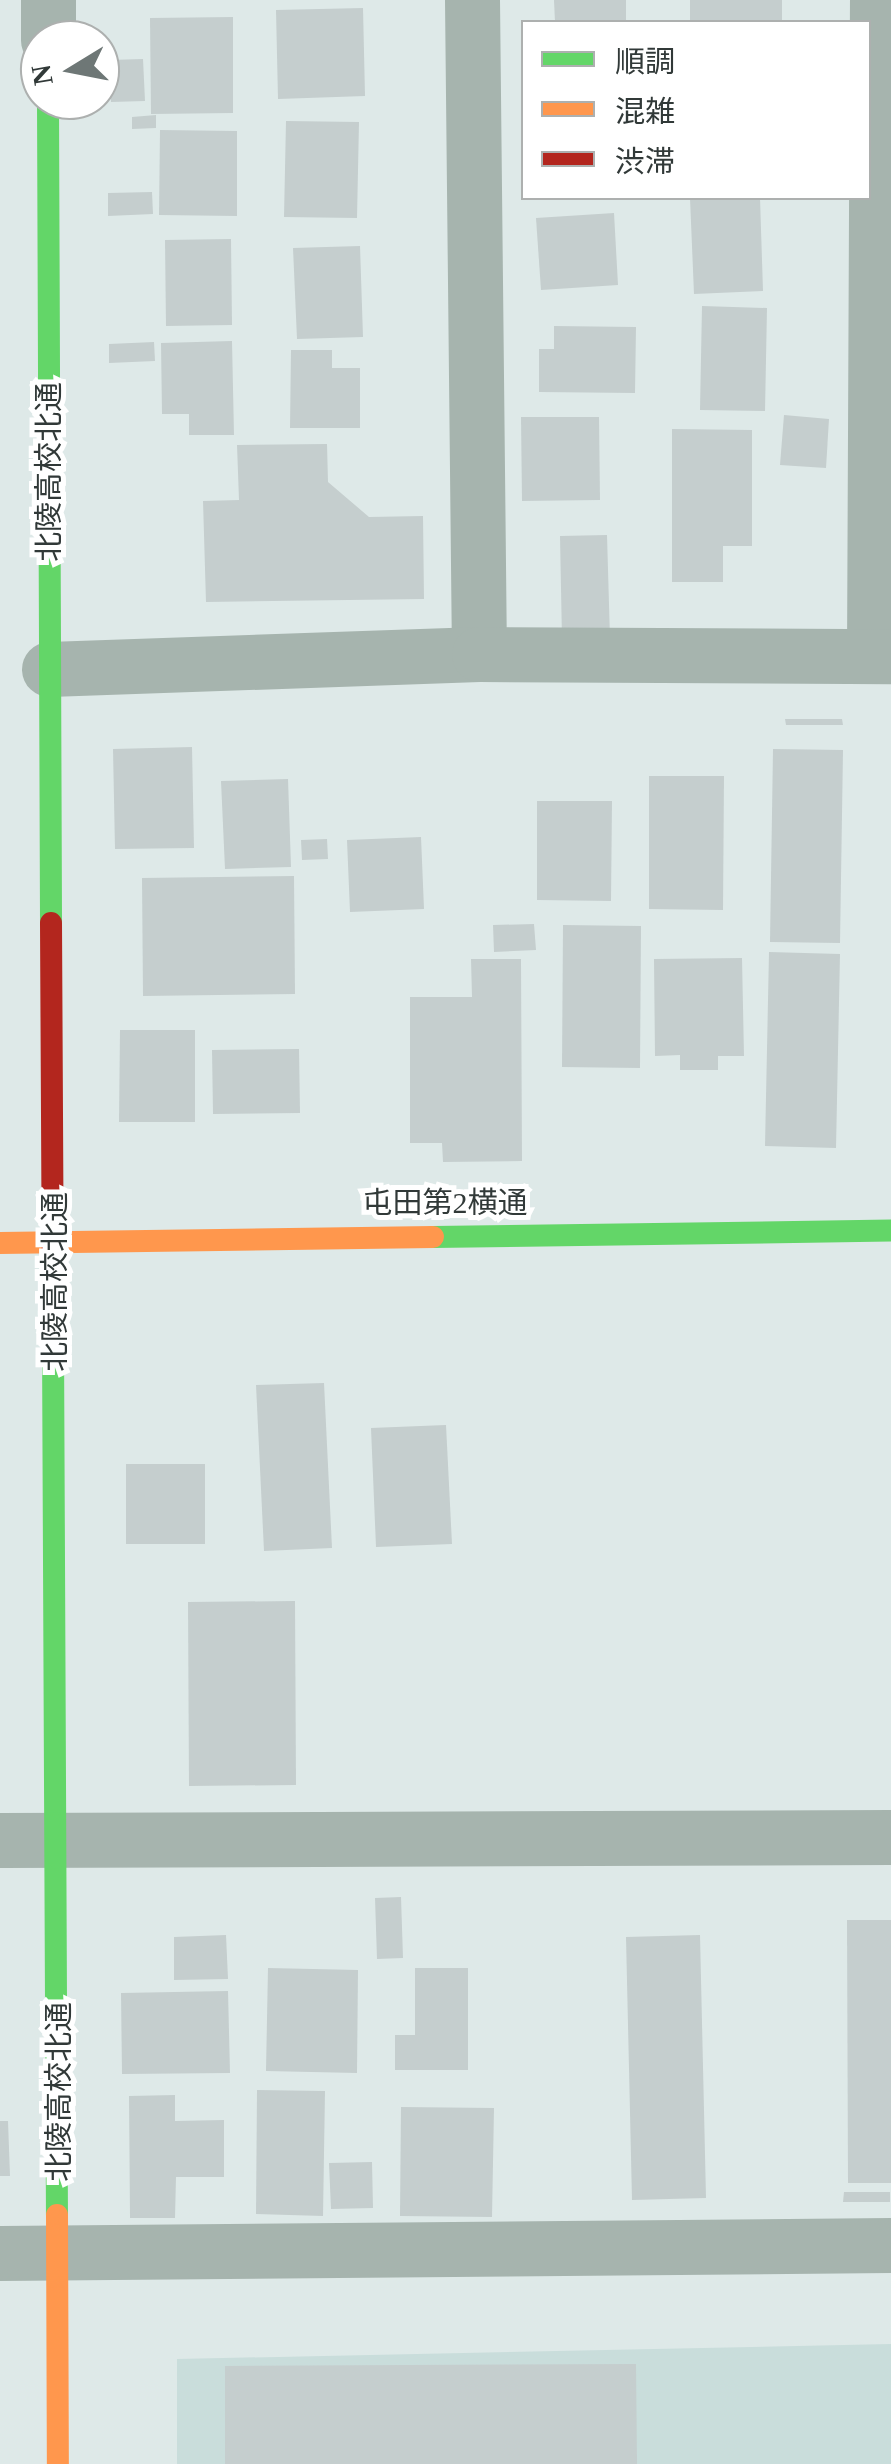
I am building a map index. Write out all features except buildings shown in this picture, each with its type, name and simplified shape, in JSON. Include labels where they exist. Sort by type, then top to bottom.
[{"type":"street","points":[[472,0],[479,654]]},
{"type":"street","points":[[49,669],[479,654],[882,656],[876,0]]},
{"type":"street","name":"北陵高校北通","points":[[48,120],[49,669],[60,1236],[58,2464]]},
{"type":"street","name":"屯田第2横通","points":[[0,1242],[60,1236],[891,1231]]},
{"type":"street","points":[[0,1840],[891,1837]]},
{"type":"street","points":[[0,2254],[891,2246]]},
{"type":"shaded area","points":[[891,2344],[891,2464],[177,2464],[177,2359]]},
{"type":"traffic: fast","points":[[48,120],[51,923]]},
{"type":"traffic: fast","points":[[433,1237],[891,1231]]},
{"type":"traffic: fast","points":[[53,1341],[57,2215]]},
{"type":"traffic: slow","points":[[0,1243],[433,1237]]},
{"type":"traffic: slow","points":[[57,2215],[58,2464]]},
{"type":"traffic: jam","points":[[51,923],[53,1341]]}]
